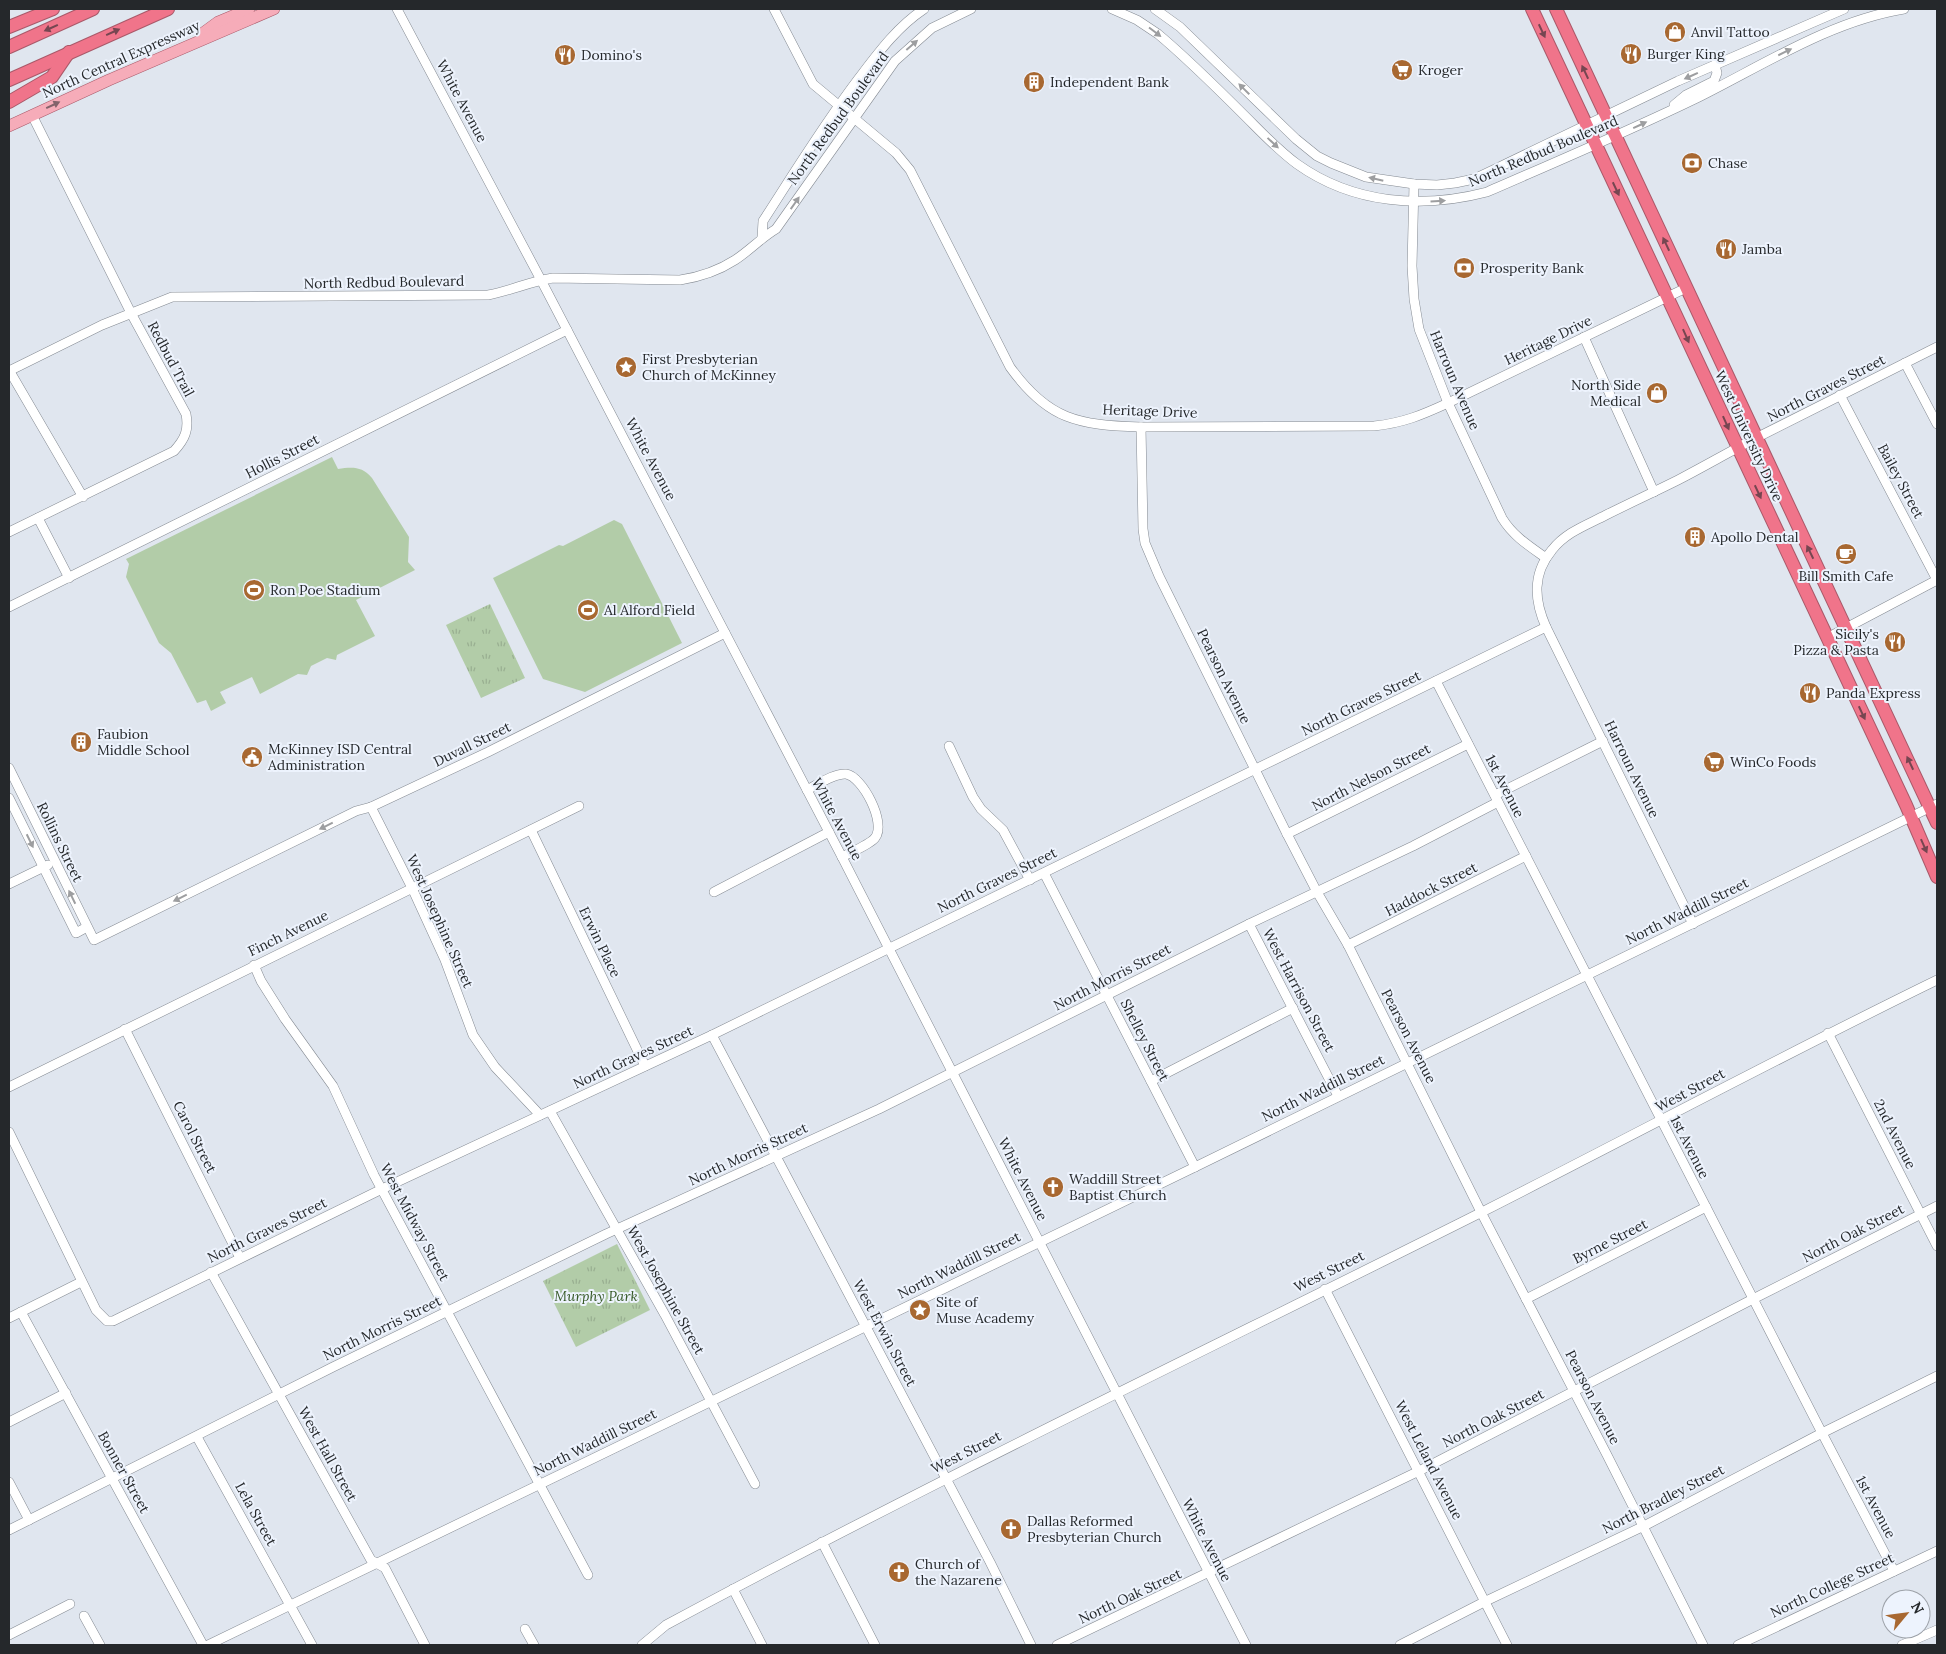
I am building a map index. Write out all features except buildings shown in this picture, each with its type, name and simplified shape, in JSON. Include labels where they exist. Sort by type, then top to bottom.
[{"type":"highway","points":[[9,27],[53,9]]},
{"type":"highway","points":[[9,47],[93,9]]},
{"type":"highway","points":[[9,80],[168,9]]},
{"type":"highway","name":"West University Drive","points":[[1532,9],[1911,816],[1937,877]]},
{"type":"highway","name":"West University Drive","points":[[1556,9],[1846,627],[1934,806],[1937,823]]},
{"type":"highway","points":[[9,102],[52,77],[69,52]]},
{"type":"main road","points":[[179,49],[218,22],[249,9]]},
{"type":"main road","name":"North Central Expressway","points":[[9,126],[179,49],[274,9]]},
{"type":"street","name":"White Avenue","points":[[397,9],[568,330],[842,857],[1246,1645]]},
{"type":"street","name":"Heritage Drive","points":[[774,9],[809,79],[818,90],[855,117],[896,153],[910,170],[1010,367],[1022,384],[1043,404],[1072,419],[1113,426],[1141,427],[1374,426],[1397,424],[1448,403],[1686,288]]},
{"type":"street","name":"North Redbud Boulevard","points":[[762,238],[763,221],[838,106],[889,40],[904,24],[924,9]]},
{"type":"street","name":"North Redbud Boulevard","points":[[9,370],[102,325],[132,315],[164,300],[181,296],[488,295],[553,278],[680,280],[700,276],[719,269],[736,260],[762,238],[776,230],[888,70],[904,51],[932,28],[971,9]]},
{"type":"street","name":"North Redbud Boulevard","points":[[1112,9],[1137,20],[1158,34],[1275,145],[1305,169],[1350,191],[1386,200],[1414,202],[1458,199],[1487,192],[1616,136],[1783,53],[1837,29],[1871,16],[1904,9]]},
{"type":"street","name":"North Redbud Boulevard","points":[[1156,9],[1180,27],[1284,129],[1312,152],[1332,163],[1366,176],[1414,184],[1437,185],[1474,179],[1714,65],[1844,9]]},
{"type":"street","points":[[1831,14],[1837,29]]},
{"type":"street","points":[[1666,112],[1686,94],[1714,81],[1717,73],[1714,65]]},
{"type":"street","name":"Redbud Trail","points":[[9,532],[174,451],[185,438],[188,431],[186,414],[132,315],[32,115]]},
{"type":"street","name":"Harroun Avenue","points":[[1414,184],[1412,266],[1414,299],[1419,329],[1448,403],[1508,529],[1546,558]]},
{"type":"street","name":"Hollis Street","points":[[9,607],[568,330]]},
{"type":"street","points":[[1584,337],[1654,492]]},
{"type":"street","name":"North Graves Street","points":[[81,1282],[96,1310],[107,1321],[113,1321],[382,1189],[712,1035],[1546,627],[1538,605],[1536,587],[1539,574],[1553,548],[1574,531],[1937,347]]},
{"type":"street","points":[[1905,364],[1937,424]]},
{"type":"street","points":[[9,370],[83,497]]},
{"type":"street","name":"Bailey Street","points":[[1840,395],[1937,580]]},
{"type":"street","name":"Pearson Avenue","points":[[1141,427],[1142,518],[1145,543],[1159,576],[1287,834],[1317,892],[1348,945],[1703,1645]]},
{"type":"street","points":[[38,518],[68,578]]},
{"type":"street","points":[[1827,638],[1937,580]]},
{"type":"street","name":"Harroun Avenue","points":[[1546,627],[1693,924]]},
{"type":"street","name":"Duvall Street","points":[[94,940],[356,811],[371,807],[488,752],[725,633]]},
{"type":"street","name":"1st Avenue","points":[[1436,682],[1894,1571]]},
{"type":"street","name":"North Morris Street","points":[[9,1530],[448,1312],[617,1230],[878,1109],[1249,924],[1413,846],[1603,741]]},
{"type":"street","name":"North Nelson Street","points":[[1287,834],[1468,744]]},
{"type":"street","points":[[949,746],[973,797],[981,809],[1003,830],[1030,880]]},
{"type":"street","name":"Rollins Street","points":[[9,768],[94,940]]},
{"type":"street","points":[[807,790],[840,774],[848,774],[855,778],[866,792],[874,808],[879,824],[879,832],[875,838],[842,857]]},
{"type":"street","name":"Rollins Street","points":[[9,798],[76,933],[87,927]]},
{"type":"street","name":"Finch Avenue","points":[[9,1087],[579,806]]},
{"type":"street","name":"North Waddill Street","points":[[208,1645],[712,1402],[1934,806]]},
{"type":"street","name":"West Josephine Street","points":[[371,807],[446,960],[473,1035],[495,1067],[540,1115]]},
{"type":"street","name":"Erwin Place","points":[[531,830],[645,1066]]},
{"type":"street","points":[[714,892],[828,832]]},
{"type":"street","name":"Haddock Street","points":[[1348,945],[1526,856]]},
{"type":"street","points":[[9,884],[55,862]]},
{"type":"street","name":"Shelley Street","points":[[1044,873],[1195,1167]]},
{"type":"street","name":"West Harrison Street","points":[[1249,924],[1338,1096]]},
{"type":"street","name":"West Midway Street","points":[[254,965],[285,1019],[333,1086],[382,1189],[588,1575]]},
{"type":"street","name":"West Street","points":[[646,1644],[666,1625],[946,1478],[1325,1288],[1482,1212],[1828,1033],[1937,980]]},
{"type":"street","points":[[1150,1081],[1293,1008]]},
{"type":"street","name":"Carol Street","points":[[125,1029],[240,1258]]},
{"type":"street","name":"2nd Avenue","points":[[1828,1033],[1937,1246]]},
{"type":"street","name":"West Erwin Street","points":[[712,1035],[946,1478],[1031,1645]]},
{"type":"street","name":"West Josephine Street","points":[[550,1110],[712,1402],[755,1484]]},
{"type":"street","points":[[9,1132],[81,1282],[9,1318]]},
{"type":"street","name":"North Oak Street","points":[[1057,1645],[1418,1471],[1937,1206]]},
{"type":"street","name":"Byrne Street","points":[[1526,1299],[1706,1207]]},
{"type":"street","name":"West Hall Street","points":[[211,1272],[371,1560],[385,1568],[425,1645]]},
{"type":"street","name":"West Leland Avenue","points":[[1325,1288],[1507,1645]]},
{"type":"street","name":"Bonner Street","points":[[21,1312],[203,1645]]},
{"type":"street","name":"North Bradley Street","points":[[1400,1645],[1486,1601],[1644,1526],[1822,1433],[1937,1376]]},
{"type":"street","points":[[9,1422],[66,1393]]},
{"type":"street","name":"Lela Street","points":[[197,1437],[312,1645]]},
{"type":"street","points":[[9,1482],[29,1520]]},
{"type":"street","points":[[822,1542],[875,1645]]},
{"type":"street","name":"North College Street","points":[[1738,1645],[1937,1551]]},
{"type":"street","points":[[733,1589],[762,1645]]},
{"type":"street","points":[[9,1636],[70,1604]]},
{"type":"street","points":[[84,1616],[100,1645]]},
{"type":"street","points":[[525,1629],[534,1645]]},
{"type":"street","points":[[1904,1645],[1937,1630]]},
{"type":"green space","name":"Ron Poe Stadium","points":[[332,457],[338,469],[361,469],[372,478],[409,537],[408,562],[415,570],[356,600],[375,636],[337,655],[336,660],[327,658],[311,666],[307,675],[298,674],[260,694],[252,677],[220,692],[226,703],[211,711],[206,700],[197,703],[171,653],[159,643],[126,577],[129,564],[126,559]]},
{"type":"green space","name":"Al Alford Field","points":[[614,520],[622,524],[682,643],[585,692],[543,679],[493,578]]},
{"type":"green space","points":[[490,604],[525,678],[481,698],[446,625]]},
{"type":"green space","name":"Murphy Park","points":[[617,1244],[650,1310],[576,1347],[543,1281]]},
{"type":"place","name":"Anvil Tattoo","points":[[1675,32]]},
{"type":"place","name":"Burger King","points":[[1631,54]]},
{"type":"place","name":"Domino's","points":[[565,55]]},
{"type":"place","name":"Kroger","points":[[1402,70]]},
{"type":"place","name":"Independent Bank","points":[[1034,82]]},
{"type":"place","name":"Chase","points":[[1692,163]]},
{"type":"place","name":"Jamba","points":[[1726,249]]},
{"type":"place","name":"Prosperity Bank","points":[[1464,268]]},
{"type":"place","name":"First Presbyterian Church of McKinney","points":[[626,367]]},
{"type":"place","name":"North Side Medical","points":[[1657,393]]},
{"type":"place","name":"Apollo Dental","points":[[1695,537]]},
{"type":"place","name":"Bill Smith Cafe","points":[[1846,554]]},
{"type":"place","name":"Ron Poe Stadium","points":[[254,590]]},
{"type":"place","name":"Al Alford Field","points":[[588,610]]},
{"type":"place","name":"Sicily's Pizza & Pasta","points":[[1895,642]]},
{"type":"place","name":"Panda Express","points":[[1810,693]]},
{"type":"place","name":"Faubion Middle School","points":[[81,742]]},
{"type":"place","name":"McKinney ISD Central Administration","points":[[252,757]]},
{"type":"place","name":"WinCo Foods","points":[[1714,762]]},
{"type":"place","name":"Waddill Street Baptist Church","points":[[1053,1187]]},
{"type":"place","name":"Site of Muse Academy","points":[[920,1310]]},
{"type":"place","name":"Dallas Reformed Presbyterian Church","points":[[1011,1529]]},
{"type":"place","name":"Church of the Nazarene","points":[[899,1572]]}]
